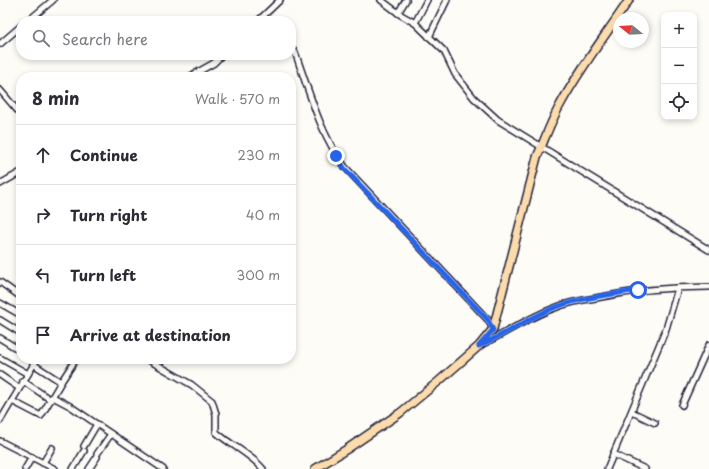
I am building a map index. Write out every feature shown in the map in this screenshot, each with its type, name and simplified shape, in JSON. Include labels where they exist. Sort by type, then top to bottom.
[{"type":"main road","points":[[315,469],[400,413],[479,346],[493,330],[541,147],[558,108],[629,0]]},
{"type":"street","points":[[34,16],[53,0]]},
{"type":"street","points":[[263,16],[280,0]]},
{"type":"street","points":[[381,0],[398,13],[415,22],[444,51],[455,74],[474,98],[498,120],[709,250]]},
{"type":"street","points":[[398,13],[406,0]]},
{"type":"street","points":[[415,22],[427,0]]},
{"type":"street","points":[[429,37],[447,0]]},
{"type":"street","points":[[0,44],[16,30]]},
{"type":"street","points":[[296,55],[320,121],[336,156],[344,168],[488,320],[493,330]]},
{"type":"street","points":[[198,72],[217,60]]},
{"type":"street","points":[[0,90],[16,108]]},
{"type":"street","points":[[0,184],[16,175]]},
{"type":"street","points":[[0,282],[16,293]]},
{"type":"street","points":[[607,469],[666,329],[678,288]]},
{"type":"street","points":[[479,346],[497,338],[523,322],[552,309],[572,303],[638,290],[709,288]]},
{"type":"street","points":[[0,303],[16,312]]},
{"type":"street","points":[[0,320],[16,330]]},
{"type":"street","points":[[0,338],[16,348]]},
{"type":"street","points":[[682,405],[709,345]]},
{"type":"street","points":[[0,358],[28,374]]},
{"type":"street","points":[[0,421],[33,364]]},
{"type":"street","points":[[39,364],[61,382]]},
{"type":"street","points":[[12,401],[41,416],[73,364]]},
{"type":"street","points":[[155,364],[192,385],[212,401],[216,414],[216,432],[258,462],[263,469]]},
{"type":"street","points":[[0,375],[19,388]]},
{"type":"street","points":[[23,382],[70,406],[163,469]]},
{"type":"street","points":[[632,412],[655,423]]},
{"type":"street","points":[[73,469],[97,424]]},
{"type":"street","points":[[89,469],[111,434]]},
{"type":"street","points":[[0,441],[55,469]]},
{"type":"street","points":[[43,463],[52,448]]},
{"type":"street","points":[[613,454],[645,469]]},
{"type":"street","points":[[25,469],[32,457]]},
{"type":"route","points":[[336,156],[344,168],[488,320],[493,330],[479,346],[497,338],[523,322],[552,309],[578,301],[638,290]]}]
